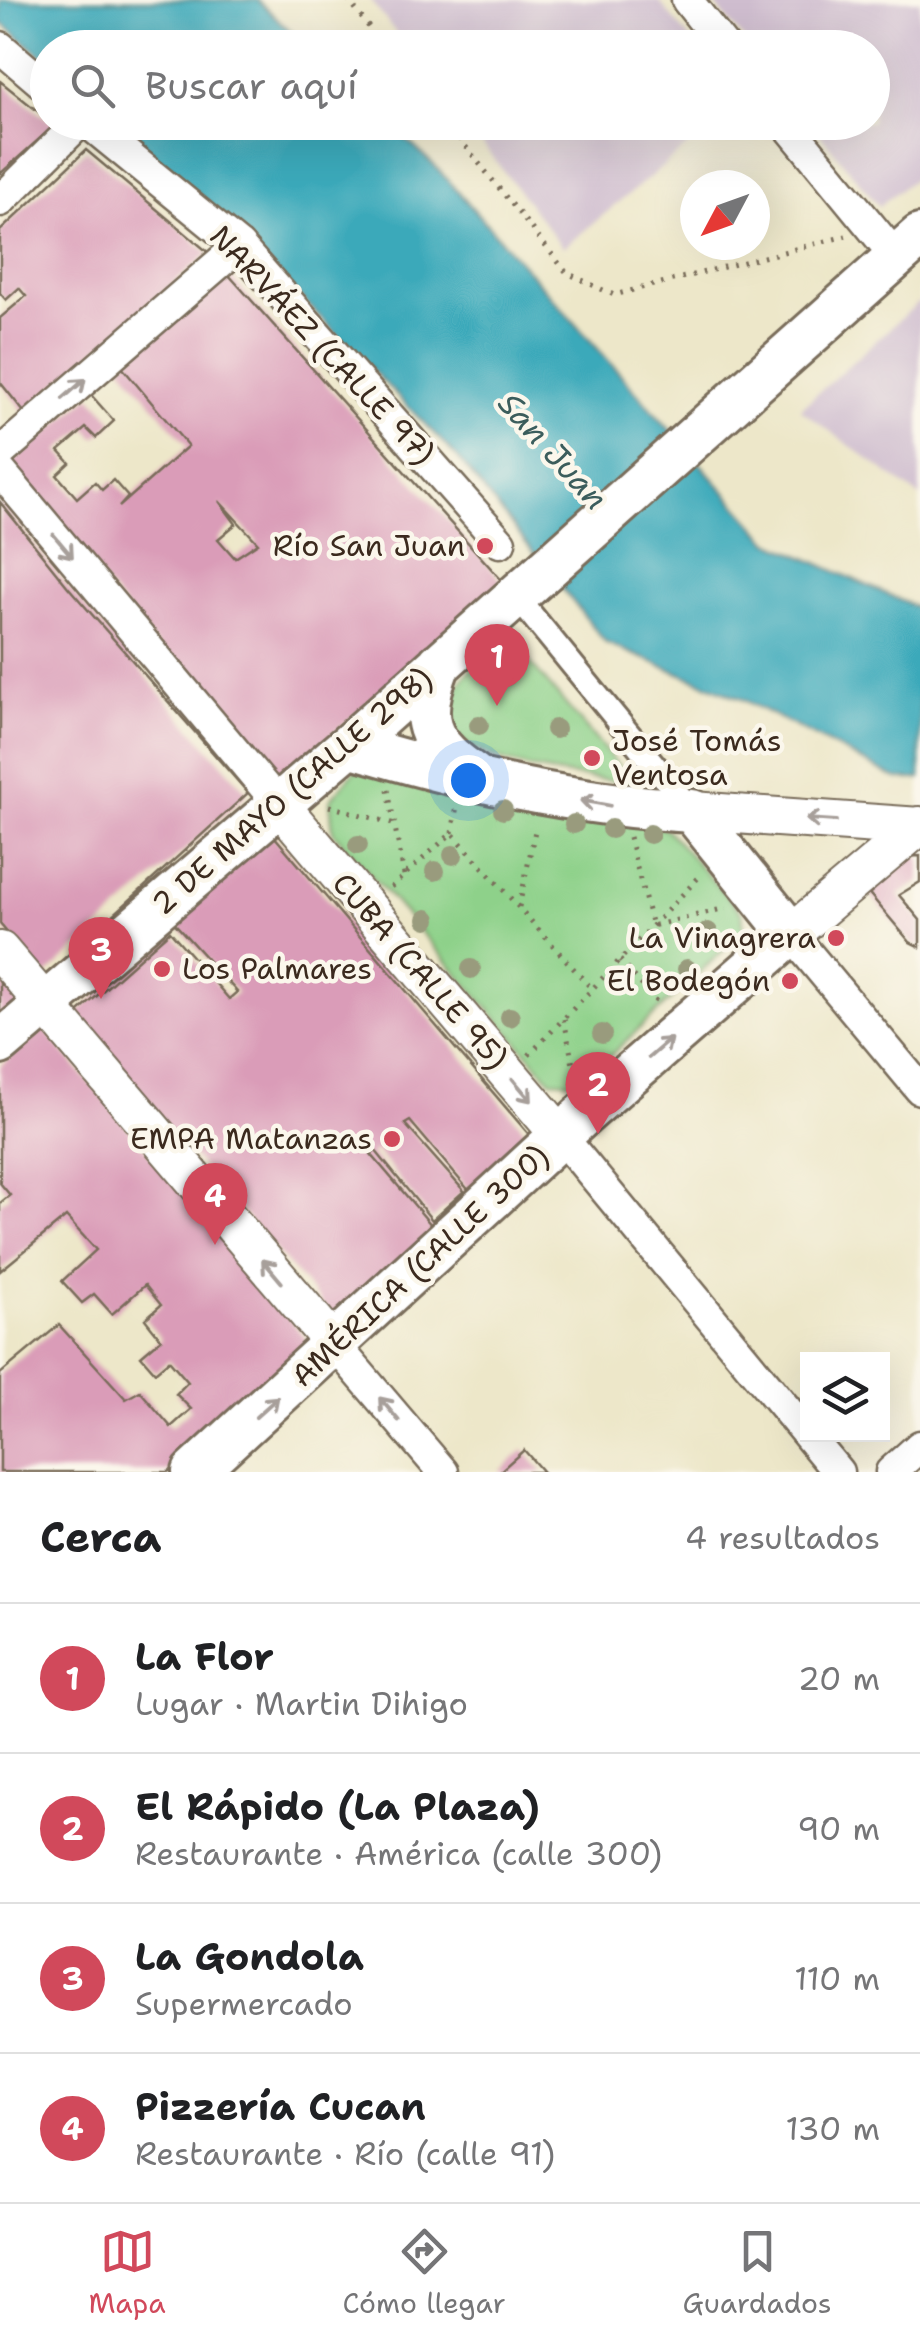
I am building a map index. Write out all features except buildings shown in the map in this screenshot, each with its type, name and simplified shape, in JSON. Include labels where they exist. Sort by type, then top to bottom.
[{"type":"main road","name":"2 DE MAYO (CALLE 298)","points":[[0,1043],[282,799],[365,750],[439,664],[717,416],[896,241]]},
{"type":"main road","points":[[439,664],[427,694],[427,721],[444,752],[482,781]]},
{"type":"main road","points":[[365,750],[544,794],[622,807],[692,811],[792,934]]},
{"type":"main road","name":"AMÉRICA (CALLE 300)","points":[[194,1472],[572,1125],[792,934]]},
{"type":"street","points":[[686,0],[710,30]]},
{"type":"street","points":[[0,47],[30,73]]},
{"type":"street","points":[[0,201],[65,140]]},
{"type":"street","name":"NARVÁEZ (CALLE 97)","points":[[106,140],[239,246],[500,542]]},
{"type":"street","points":[[802,140],[896,241]]},
{"type":"street","points":[[0,453],[239,246]]},
{"type":"street","name":"CUBA (CALLE 95)","points":[[0,471],[282,799],[366,909],[510,1076],[572,1125],[838,1472]]},
{"type":"street","points":[[527,586],[692,811],[919,826]]},
{"type":"street","name":"AMÉRICA (CALLE 300)","points":[[792,934],[919,826]]},
{"type":"street","points":[[792,934],[920,1088]]},
{"type":"street","points":[[0,951],[443,1472]]},
{"type":"street","points":[[890,1472],[920,1446]]},
{"type":"path","points":[[348,0],[372,30]]},
{"type":"path","points":[[461,140],[568,273],[614,296],[896,241]]},
{"type":"path","points":[[365,750],[395,824],[404,875]]},
{"type":"path","points":[[519,907],[544,794]]},
{"type":"path","points":[[282,799],[395,824]]},
{"type":"path","points":[[622,807],[652,926]]},
{"type":"path","points":[[366,909],[452,832],[592,990]]},
{"type":"path","points":[[510,1076],[724,850]]},
{"type":"path","points":[[652,926],[763,898]]},
{"type":"path","points":[[620,960],[681,1030]]},
{"type":"path","points":[[564,1019],[572,1125]]},
{"type":"shaded area","points":[[370,0],[658,0],[682,30],[394,30]]},
{"type":"shaded area","points":[[711,0],[920,0],[920,174],[879,206],[825,140],[890,140],[890,30],[736,30]]},
{"type":"shaded area","points":[[479,140],[695,140],[563,248]]},
{"type":"shaded area","points":[[920,301],[920,497],[800,409]]},
{"type":"green space","points":[[507,636],[633,783],[512,764],[469,745],[453,732],[450,716],[456,689],[473,667]]},
{"type":"green space","points":[[359,766],[666,829],[742,913],[744,931],[582,1082],[551,1080],[333,832],[330,800]]},
{"type":"water","points":[[0,0],[257,0],[290,30],[30,30],[30,46],[0,22]]},
{"type":"water","name":"San Juan","points":[[136,140],[407,140],[434,165],[770,542],[920,609],[920,779],[897,779],[740,698],[606,643],[457,457],[221,216]]},
{"type":"place","name":"Río San Juan","points":[[485,546]]},
{"type":"place","name":"La Flor","points":[[497,706]]},
{"type":"place","name":"José Tomás Ventosa","points":[[592,758]]},
{"type":"place","name":"La Vinagrera","points":[[836,938]]},
{"type":"place","name":"Los Palmares","points":[[162,969]]},
{"type":"place","name":"El Bodegón","points":[[790,981]]},
{"type":"place","name":"La Gondola","points":[[101,999]]},
{"type":"place","name":"El Rápido (La Plaza)","points":[[598,1134]]},
{"type":"place","name":"EMPA Matanzas","points":[[392,1139]]},
{"type":"place","name":"Pizzería Cucan","points":[[215,1245]]}]
